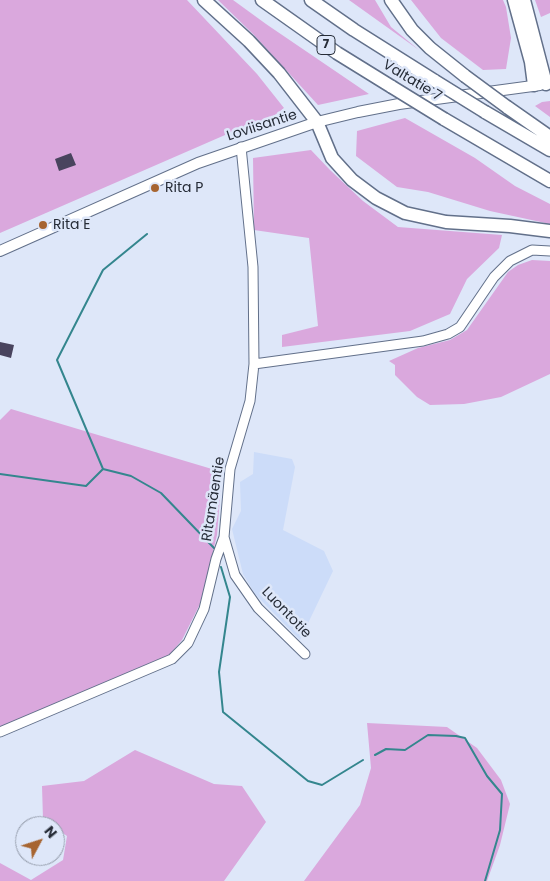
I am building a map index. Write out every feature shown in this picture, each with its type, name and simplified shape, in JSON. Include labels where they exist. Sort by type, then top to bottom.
[{"type":"highway","points":[[204,0],[266,58],[317,122],[332,158],[364,190],[389,206],[405,213],[446,222],[510,226],[550,231]]},
{"type":"highway","name":"Valtatie 7","points":[[262,0],[337,53],[550,181]]},
{"type":"highway","name":"Valtatie 7","points":[[311,0],[354,30],[435,81],[550,150]]},
{"type":"highway","points":[[391,0],[412,30],[430,48],[550,138]]},
{"type":"highway","points":[[514,0],[531,62],[544,84]]},
{"type":"highway","points":[[524,0],[544,84]]},
{"type":"main road","name":"Loviisantie","points":[[0,251],[198,162],[317,122],[399,104],[544,84]]},
{"type":"street","name":"Ritamäentie","points":[[0,732],[172,659],[188,643],[204,609],[216,560],[224,537],[230,469],[250,401],[254,364],[253,267],[241,147]]},
{"type":"street","points":[[254,364],[423,341],[448,334],[460,327],[494,277],[510,260],[532,250],[550,251]]},
{"type":"street","name":"Luontotie","points":[[224,537],[235,575],[258,608],[305,654]]},
{"type":"shaded area","points":[[0,0],[187,0],[257,74],[284,108],[267,121],[248,125],[0,233]]},
{"type":"shaded area","points":[[218,0],[233,0],[369,94],[318,105],[254,35]]},
{"type":"shaded area","points":[[349,0],[375,0],[391,27],[419,50]]},
{"type":"shaded area","points":[[411,0],[503,0],[511,38],[506,69],[483,70],[441,38]]},
{"type":"shaded area","points":[[535,0],[550,0],[550,13],[541,17]]},
{"type":"shaded area","points":[[550,101],[550,117],[535,106],[542,102]]},
{"type":"shaded area","points":[[405,118],[475,158],[515,186],[550,204],[550,224],[490,211],[428,192],[397,187],[356,156],[357,131]]},
{"type":"shaded area","points":[[311,150],[363,201],[398,227],[502,235],[499,248],[467,279],[450,314],[410,331],[282,347],[282,335],[318,326],[309,238],[254,230],[253,158]]},
{"type":"shaded area","points":[[532,260],[550,261],[550,374],[501,397],[464,404],[430,405],[417,397],[395,375],[395,365],[389,361],[418,348],[450,340],[467,330],[508,272],[518,265]]},
{"type":"shaded area","points":[[11,409],[222,472],[217,535],[200,604],[182,640],[169,655],[0,727],[0,420]]},
{"type":"shaded area","points":[[254,452],[292,459],[295,467],[283,530],[324,551],[333,571],[300,640],[255,594],[243,574],[232,529],[241,511],[240,482],[253,474]]},
{"type":"shaded area","points":[[367,723],[447,727],[477,748],[501,780],[510,804],[500,845],[487,881],[304,881],[360,805],[371,768]]},
{"type":"shaded area","points":[[135,750],[214,784],[242,786],[266,822],[224,881],[0,881],[0,863],[31,880],[53,866],[65,866],[67,836],[65,835],[65,816],[43,816],[42,786],[84,781]]},
{"type":"building","points":[[71,153],[76,165],[59,171],[55,159]]},
{"type":"building","points":[[0,342],[14,345],[11,358],[0,355]]},
{"type":"waterway","points":[[103,469],[57,360],[103,270],[147,234]]},
{"type":"waterway","points":[[0,474],[86,486],[103,469],[131,476],[161,493],[214,548]]},
{"type":"waterway","points":[[221,567],[230,597],[219,672],[223,712],[308,781],[322,785],[363,760]]},
{"type":"waterway","points":[[375,755],[386,749],[405,750],[428,735],[465,738],[487,776],[502,794],[500,830],[485,881]]},
{"type":"place","name":"Rita P","points":[[155,188]]},
{"type":"place","name":"Rita E","points":[[43,225]]}]
